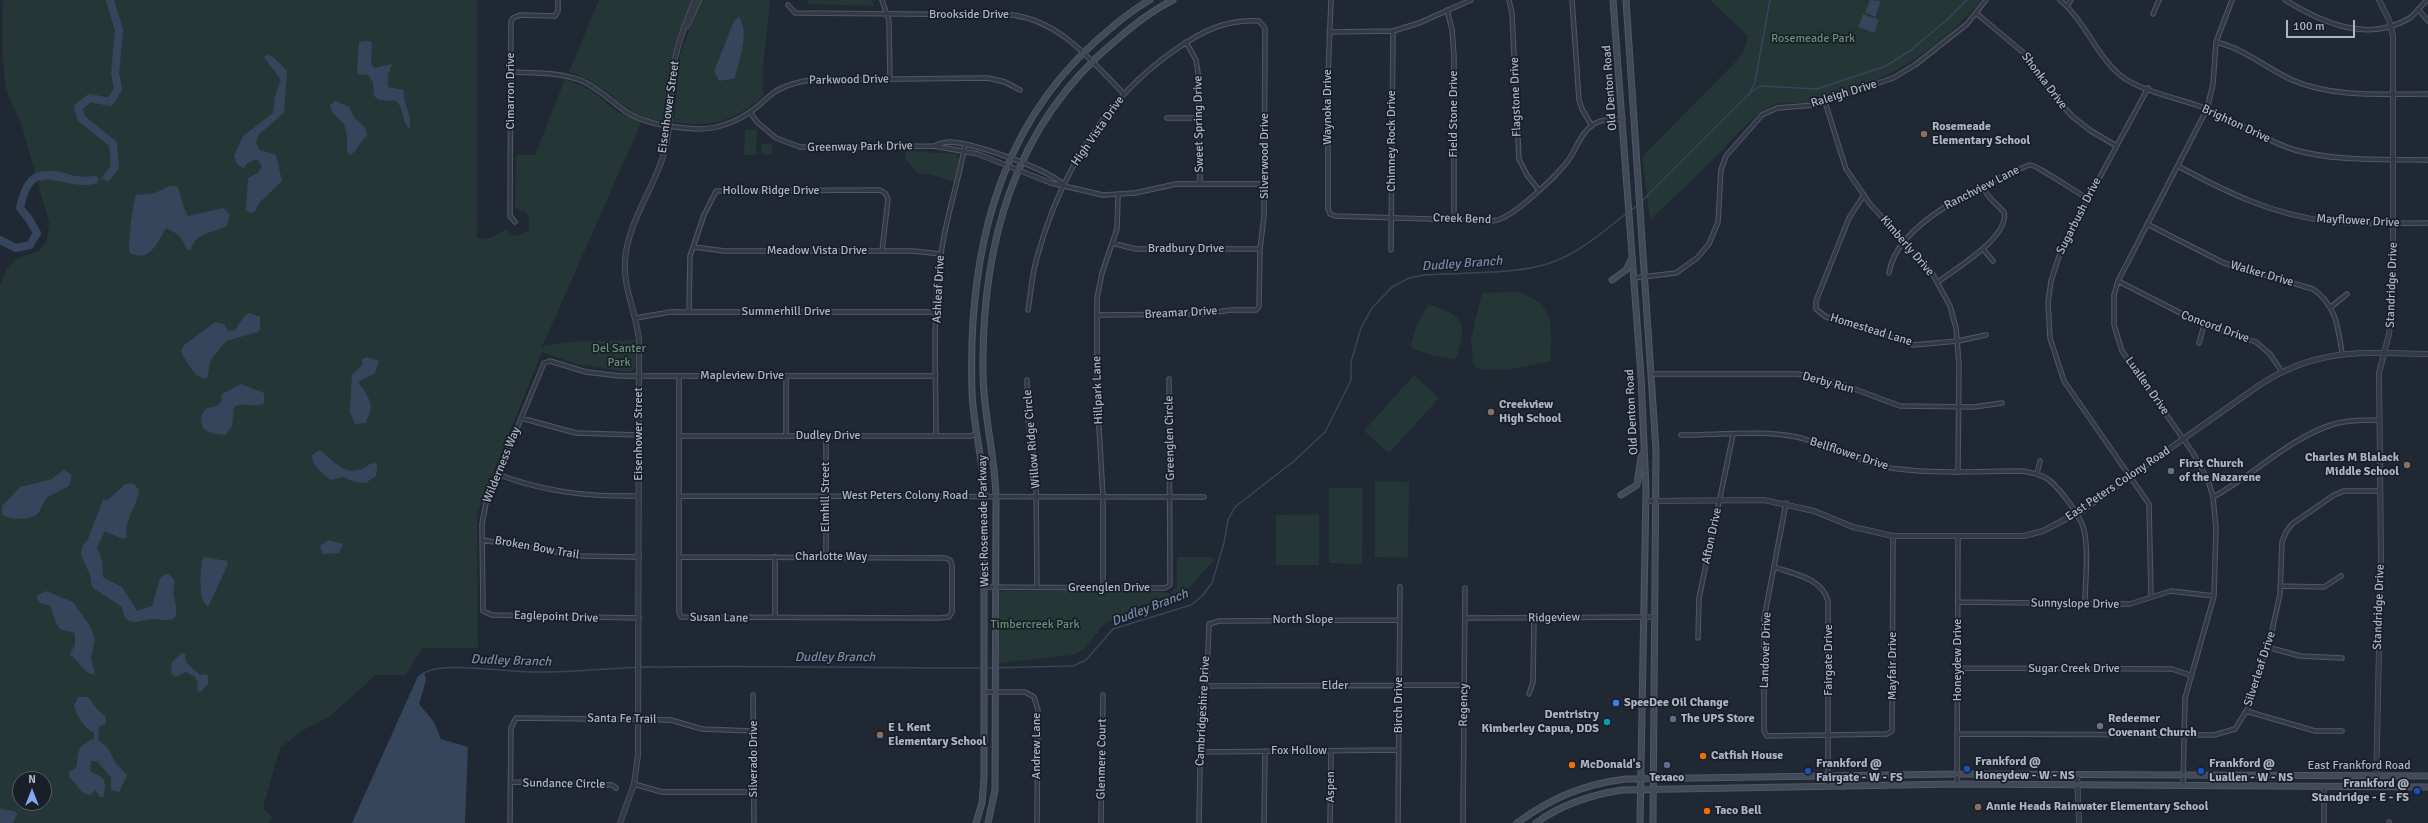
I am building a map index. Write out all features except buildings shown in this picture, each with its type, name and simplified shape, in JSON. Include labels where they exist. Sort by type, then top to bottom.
[{"type":"main road","name":"West Rosemeade Parkway","points":[[976,823],[983,784],[984,475],[972,393],[974,304],[988,216],[1007,166],[1024,130],[1047,95],[1082,53],[1126,16],[1150,0]]},
{"type":"main road","name":"West Rosemeade Parkway","points":[[988,823],[995,790],[996,497],[994,458],[985,401],[984,339],[994,244],[1002,211],[1020,163],[1055,104],[1091,62],[1147,14],[1173,0]]},
{"type":"main road","name":"Old Denton Road","points":[[1613,0],[1623,119],[1646,500],[1640,823]]},
{"type":"main road","name":"Old Denton Road","points":[[1626,0],[1656,450],[1652,778],[1653,823]]},
{"type":"main road","points":[[1623,119],[1634,118]]},
{"type":"main road","points":[[1612,280],[1626,270],[1632,260]]},
{"type":"main road","points":[[1621,495],[1637,485],[1641,457],[1644,452]]},
{"type":"main road","points":[[1642,682],[1654,681]]},
{"type":"main road","name":"East Frankford Road","points":[[1517,823],[1543,805],[1584,786],[1604,782],[1652,778],[1957,774],[2428,776]]},
{"type":"main road","points":[[1724,787],[1725,778]]},
{"type":"main road","name":"East Frankford Road","points":[[1536,823],[1554,811],[1585,797],[1622,790],[1957,784],[2428,786]]},
{"type":"street","name":"Cimarron Drive","points":[[515,222],[510,216],[511,21],[513,18],[525,15],[555,16],[558,11],[558,0]]},
{"type":"street","name":"Eisenhower Street","points":[[620,823],[634,784],[638,755],[639,718],[639,376],[636,318],[624,277],[626,250],[660,165],[669,125],[674,62],[695,0]]},
{"type":"street","name":"Eisenhower Street","points":[[685,29],[699,0]]},
{"type":"street","points":[[882,0],[887,14],[890,79]]},
{"type":"street","name":"Waynoka Drive","points":[[1330,214],[1328,209],[1329,32],[1331,0]]},
{"type":"street","points":[[1329,32],[1392,31],[1419,23],[1471,0]]},
{"type":"street","name":"Flagstone Drive","points":[[1509,0],[1512,13],[1519,159],[1527,175],[1538,189]]},
{"type":"street","points":[[1572,0],[1579,100],[1582,109],[1592,126],[1598,122],[1623,119]]},
{"type":"street","name":"Raleigh Drive","points":[[1633,278],[1680,271],[1697,258],[1708,244],[1718,222],[1721,170],[1726,156],[1757,119],[1777,108],[1815,105],[1825,102],[1880,83],[1907,70],[1967,24],[1986,0]]},
{"type":"street","name":"Brighton Drive","points":[[2060,0],[2081,21],[2117,73],[2129,81],[2207,109],[2266,139],[2295,150],[2348,159],[2428,160]]},
{"type":"street","points":[[2066,6],[2071,0]]},
{"type":"street","points":[[2153,14],[2159,0]]},
{"type":"street","name":"Luallen Drive","points":[[2183,785],[2185,698],[2190,675],[2214,596],[2216,528],[2213,497],[2205,474],[2120,346],[2114,324],[2114,296],[2118,280],[2207,109],[2213,84],[2216,42],[2232,0]]},
{"type":"street","points":[[2285,0],[2317,19],[2334,25],[2369,29],[2391,26],[2410,18],[2428,0]]},
{"type":"street","name":"Standridge Drive","points":[[2376,786],[2380,491],[2379,373],[2392,318],[2394,223],[2393,49],[2391,26],[2379,0]]},
{"type":"street","name":"Brookside Drive","points":[[788,5],[795,13],[1013,15],[1027,17],[1056,29],[1124,94]]},
{"type":"street","name":"Field Stone Drive","points":[[1447,10],[1452,29],[1454,56],[1454,219]]},
{"type":"street","points":[[2418,10],[2428,21]]},
{"type":"street","name":"Shonka Drive","points":[[1976,13],[2025,54],[2056,99],[2073,117],[2091,131],[2116,145]]},
{"type":"street","name":"High Vista Drive","points":[[1028,310],[1037,255],[1063,185],[1080,152],[1124,94],[1155,64],[1186,42],[1214,26],[1250,21]]},
{"type":"street","name":"Silverwood Drive","points":[[1250,21],[1259,21],[1265,28],[1265,184],[1264,228],[1260,249],[1260,302]]},
{"type":"street","name":"Chimney Rock Drive","points":[[1391,250],[1392,31]]},
{"type":"street","name":"Sweet Spring Drive","points":[[1186,42],[1198,70],[1200,184]]},
{"type":"street","points":[[2216,42],[2236,48],[2293,80],[2313,87],[2337,92],[2428,94]]},
{"type":"street","name":"Parkwood Drive","points":[[511,72],[553,73],[572,78],[596,89],[626,112],[651,122],[709,128],[730,123],[750,112],[776,91],[801,81],[988,78],[1005,82],[1020,90]]},
{"type":"street","name":"Sugarbush Drive","points":[[2148,88],[2062,246],[2051,281],[2048,303],[2050,338],[2060,371],[2070,391],[2149,504],[2151,595]]},
{"type":"street","name":"Kimberly Drive","points":[[1825,102],[1846,168],[1864,195],[1938,282],[1950,306],[1958,341],[1958,471]]},
{"type":"street","name":"Greenway Park Drive","points":[[750,112],[758,122],[776,138],[800,147],[934,146],[964,151],[1051,183],[1063,185],[1090,194],[1118,196],[1164,185],[1265,184]]},
{"type":"street","points":[[1167,118],[1199,118]]},
{"type":"street","name":"Creek Bend","points":[[1330,214],[1334,216],[1392,218],[1493,220],[1504,218],[1517,210],[1566,163],[1583,133],[1592,126]]},
{"type":"street","name":"Greenway Park Drive","points":[[934,146],[948,142],[965,144],[1052,175],[1063,185]]},
{"type":"street","name":"Ashleaf Drive","points":[[936,436],[937,312],[941,254],[965,144]]},
{"type":"street","name":"Ranchview Lane","points":[[1889,273],[1890,261],[1903,242],[1942,208],[1982,187],[2032,164],[2087,198]]},
{"type":"street","name":"Mayflower Drive","points":[[2178,166],[2236,196],[2274,210],[2328,221],[2428,223]]},
{"type":"street","points":[[1938,282],[1983,249],[2001,228],[2005,216],[2004,212],[1990,198],[1982,187]]},
{"type":"street","name":"Hollow Ridge Drive","points":[[689,312],[690,263],[693,246],[716,191],[880,190],[885,193],[888,199],[882,251]]},
{"type":"street","name":"Homestead Lane","points":[[1864,195],[1849,218],[1816,301],[1816,309],[1826,317],[1863,327],[1913,344],[1958,341]]},
{"type":"street","name":"Hillpark Lane","points":[[1103,588],[1104,497],[1097,393],[1098,288],[1117,229],[1118,196]]},
{"type":"street","name":"Walker Drive","points":[[2147,224],[2224,263],[2313,289],[2323,297],[2331,307],[2337,322],[2342,353]]},
{"type":"street","name":"Bradbury Drive","points":[[1112,244],[1136,249],[1260,249]]},
{"type":"street","name":"Meadow Vista Drive","points":[[693,246],[725,251],[882,251],[941,254]]},
{"type":"street","points":[[1983,249],[1993,261]]},
{"type":"street","name":"Concord Drive","points":[[2118,280],[2204,325],[2256,342],[2270,354],[2282,372]]},
{"type":"street","points":[[2331,307],[2347,294]]},
{"type":"street","name":"Breamar Drive","points":[[1097,315],[1203,314],[1222,311],[1256,310],[1260,302]]},
{"type":"street","name":"Summerhill Drive","points":[[636,318],[661,313],[689,312],[937,312]]},
{"type":"street","points":[[2199,343],[2204,325]]},
{"type":"street","points":[[1958,341],[1986,335]]},
{"type":"street","name":"East Peters Colony Road","points":[[1646,500],[1764,500],[1814,511],[1853,527],[1893,536],[2005,537],[2032,534],[2076,514],[2131,477],[2261,384],[2282,372],[2311,360],[2342,353],[2428,354]]},
{"type":"street","name":"Mapleview Drive","points":[[550,361],[586,372],[639,376],[936,376]]},
{"type":"street","name":"Wilderness Way","points":[[482,602],[482,540],[485,508],[497,474],[542,367],[550,361]]},
{"type":"street","name":"Derby Run","points":[[1652,374],[1798,374],[1841,384],[1900,406],[1958,407],[2002,403]]},
{"type":"street","name":"Susan Lane","points":[[679,376],[678,496],[679,612],[681,617],[945,618],[952,612],[952,591]]},
{"type":"street","points":[[786,376],[786,436]]},
{"type":"street","name":"Greenglen Circle","points":[[1169,379],[1171,497]]},
{"type":"street","name":"Willow Ridge Circle","points":[[1027,380],[1028,420],[1036,469],[1037,588]]},
{"type":"street","points":[[521,418],[576,433],[639,435]]},
{"type":"street","points":[[2213,497],[2229,489],[2295,442],[2316,431],[2353,420],[2379,420]]},
{"type":"street","name":"Dudley Drive","points":[[679,436],[936,436],[978,434]]},
{"type":"street","name":"Bellflower Drive","points":[[1681,435],[1795,437],[1826,445],[1875,465],[1898,469],[2023,471],[2037,474],[2049,480],[2059,490],[2076,514],[2085,531],[2085,604]]},
{"type":"street","name":"Afton Drive","points":[[1698,638],[1699,598],[1733,435]]},
{"type":"street","name":"Elmhill Street","points":[[826,436],[826,558]]},
{"type":"street","points":[[2037,474],[2040,461]]},
{"type":"street","points":[[497,474],[527,485],[565,493],[639,496]]},
{"type":"street","name":"Silverleaf Drive","points":[[1957,734],[2214,735],[2235,729],[2246,712],[2278,608],[2282,542],[2292,524],[2334,495],[2344,491],[2380,491]]},
{"type":"street","name":"West Peters Colony Road","points":[[678,496],[1204,497]]},
{"type":"street","name":"Greenglen Drive","points":[[984,587],[1165,588],[1170,585],[1171,497]]},
{"type":"street","name":"Landover Drive","points":[[1786,504],[1764,619],[1764,731],[1767,736],[1828,736]]},
{"type":"street","name":"Mayfair Drive","points":[[1828,736],[1887,734],[1892,731],[1893,536]]},
{"type":"street","name":"Honeydew Drive","points":[[1957,784],[1958,536]]},
{"type":"street","name":"Broken Bow Trail","points":[[482,540],[581,556],[639,557]]},
{"type":"street","name":"Charlotte Way","points":[[679,557],[945,558],[950,560],[952,565],[952,591]]},
{"type":"street","points":[[775,557],[775,618]]},
{"type":"street","name":"Fairgate Drive","points":[[1774,567],[1815,582],[1827,596],[1829,607],[1828,786]]},
{"type":"street","points":[[2280,586],[2324,587],[2341,576]]},
{"type":"street","name":"Birch Drive","points":[[1398,823],[1400,587]]},
{"type":"street","name":"Regency","points":[[1463,823],[1465,588]]},
{"type":"street","name":"Sunnyslope Drive","points":[[1958,602],[2130,604],[2151,595],[2171,591],[2184,591],[2214,596]]},
{"type":"street","name":"Eaglepoint Drive","points":[[482,602],[483,611],[492,615],[639,618]]},
{"type":"street","name":"Ridgeview","points":[[1465,618],[1534,619],[1655,617]]},
{"type":"street","points":[[1529,694],[1533,682],[1534,619]]},
{"type":"street","name":"North Slope","points":[[1209,624],[1219,621],[1399,620]]},
{"type":"street","name":"Cambridgeshire Drive","points":[[1199,823],[1201,709],[1205,686],[1209,624]]},
{"type":"street","points":[[2267,647],[2300,656],[2342,658]]},
{"type":"street","name":"Sugar Creek Drive","points":[[1958,668],[2172,669],[2190,675]]},
{"type":"street","name":"Elder","points":[[1205,686],[1465,685]]},
{"type":"street","name":"Andrew Lane","points":[[984,692],[1026,692],[1036,702],[1038,710],[1037,823]]},
{"type":"street","name":"Silverado Drive","points":[[753,695],[754,823]]},
{"type":"street","name":"Glenmere Court","points":[[1101,823],[1102,695]]},
{"type":"street","points":[[2246,712],[2315,731],[2342,731]]},
{"type":"street","name":"Santa Fe Trail","points":[[511,782],[512,724],[516,718],[639,718],[677,721],[702,729],[753,731]]},
{"type":"street","name":"Fox Hollow","points":[[1200,752],[1399,750]]},
{"type":"street","points":[[1264,823],[1265,751]]},
{"type":"street","name":"Aspen","points":[[1330,823],[1331,751]]},
{"type":"street","points":[[2077,774],[2079,823]]},
{"type":"street","points":[[510,823],[511,782]]},
{"type":"street","name":"Sundance Circle","points":[[511,782],[612,785],[616,788]]},
{"type":"street","points":[[634,784],[662,792],[754,792]]},
{"type":"street","points":[[2324,786],[2324,823]]},
{"type":"green space","name":"Del Santer Park","points":[[3,0],[477,0],[477,238],[490,238],[506,230],[515,236],[523,234],[529,229],[529,218],[526,212],[515,208],[516,155],[535,155],[565,79],[591,90],[615,110],[641,123],[542,347],[565,342],[635,340],[635,368],[630,372],[577,364],[542,352],[477,513],[478,648],[422,648],[406,675],[376,675],[330,716],[302,731],[280,748],[263,808],[272,817],[269,823],[0,823],[0,285],[7,269],[18,258],[39,251],[47,241],[49,222],[21,123],[10,100],[5,84],[2,46]]},
{"type":"green space","points":[[599,0],[693,0],[675,44],[670,67],[665,120],[645,118],[627,108],[594,83],[569,72]]},
{"type":"green space","points":[[700,0],[770,0],[763,66],[763,97],[742,112],[722,121],[700,124],[674,122],[680,55]]},
{"type":"green space","points":[[806,0],[871,0],[875,6],[809,4]]},
{"type":"green space","name":"Rosemeade Park","points":[[1710,0],[1981,0],[1946,36],[1927,51],[1886,76],[1863,86],[1816,101],[1780,103],[1761,112],[1650,220],[1642,157],[1743,54],[1748,36]]},
{"type":"green space","points":[[745,130],[757,130],[756,155],[744,155]]},
{"type":"green space","points":[[767,143],[771,145],[773,149],[771,153],[767,155],[763,153],[761,149],[763,145]]},
{"type":"green space","points":[[906,151],[957,154],[959,158],[955,182],[929,174],[918,174],[905,158]]},
{"type":"green space","points":[[1517,292],[1530,297],[1539,303],[1549,318],[1551,327],[1551,361],[1506,370],[1480,370],[1473,364],[1471,339],[1482,293]]},
{"type":"green space","points":[[1428,304],[1450,313],[1460,322],[1462,337],[1456,359],[1432,355],[1413,349],[1411,345],[1416,327]]},
{"type":"green space","points":[[1414,375],[1439,398],[1389,453],[1364,431]]},
{"type":"green space","points":[[1375,481],[1409,482],[1408,558],[1375,557]]},
{"type":"green space","points":[[1329,488],[1363,488],[1362,564],[1329,563]]},
{"type":"green space","points":[[1319,514],[1319,565],[1276,565],[1276,515]]},
{"type":"green space","name":"Timbercreek Park","points":[[1177,557],[1207,557],[1215,559],[1187,590],[1166,600],[1139,606],[1103,625],[1084,649],[1073,655],[999,663],[1000,593],[1003,591],[1131,590],[1171,593],[1177,586]]},
{"type":"water","points":[[1870,0],[1881,1],[1875,17],[1865,12]]},
{"type":"water","points":[[1863,14],[1879,20],[1874,33],[1858,27]]},
{"type":"water","points":[[739,17],[744,31],[744,39],[735,78],[719,81],[714,71],[734,21]]},
{"type":"water","points":[[359,42],[372,42],[371,63],[374,68],[392,64],[388,75],[388,87],[404,90],[410,120],[409,129],[399,104],[396,101],[379,100],[374,96],[373,82],[368,75],[358,74],[357,72]]},
{"type":"water","points":[[267,55],[272,56],[287,71],[284,113],[258,135],[256,143],[260,150],[276,155],[282,181],[259,203],[255,211],[250,213],[246,210],[248,178],[259,172],[262,166],[257,159],[248,163],[243,168],[237,164],[234,156],[243,136],[273,113],[275,96],[281,80],[264,57]]},
{"type":"water","points":[[336,101],[349,107],[354,117],[366,129],[367,136],[350,155],[347,152],[345,126],[334,113],[330,105]]},
{"type":"water","points":[[117,148],[117,161],[108,178],[85,183],[55,177],[40,181],[37,174],[46,171],[53,171],[63,172],[86,179],[100,179],[107,175],[112,169]]},
{"type":"water","points":[[169,186],[177,186],[184,209],[188,216],[223,208],[230,214],[227,225],[201,236],[193,244],[191,250],[187,249],[179,235],[166,228],[156,245],[148,253],[137,255],[130,253],[129,243],[133,207],[136,195],[155,193]]},
{"type":"water","points":[[250,313],[260,317],[260,329],[258,332],[226,341],[210,361],[208,376],[206,379],[198,376],[192,370],[181,352],[183,346],[215,322],[224,324],[228,331],[235,330],[245,315]]},
{"type":"water","points":[[367,357],[379,361],[375,373],[358,382],[368,397],[371,406],[369,417],[365,423],[355,424],[350,412],[352,375],[362,365],[362,359]]},
{"type":"water","points":[[241,384],[264,393],[264,403],[261,405],[238,405],[234,407],[232,426],[225,435],[204,429],[201,422],[204,411],[217,406],[221,402],[222,394]]},
{"type":"water","points":[[320,450],[341,468],[346,470],[358,470],[375,463],[377,465],[376,476],[366,483],[355,482],[343,477],[330,480],[318,469],[312,459],[312,455]]},
{"type":"water","points":[[64,470],[72,475],[69,486],[46,498],[38,514],[30,518],[15,519],[2,514],[2,506],[20,487],[52,479]]},
{"type":"water","points":[[125,484],[134,484],[139,490],[138,496],[127,524],[127,537],[122,539],[105,531],[97,547],[102,560],[103,577],[122,587],[137,611],[152,606],[160,578],[166,574],[170,575],[175,581],[175,618],[166,620],[149,619],[139,622],[130,621],[126,619],[122,607],[92,587],[90,575],[81,555],[82,547],[88,539],[103,500],[109,499]]},
{"type":"water","points":[[328,540],[343,544],[339,553],[323,554],[320,546]]},
{"type":"water","points":[[204,557],[227,561],[228,564],[208,607],[202,598],[200,585],[202,560]]},
{"type":"water","points":[[46,591],[73,602],[90,626],[95,639],[91,658],[95,675],[88,673],[70,654],[75,645],[75,633],[62,630],[58,627],[50,606],[40,603],[36,596]]},
{"type":"water","points":[[182,653],[185,654],[186,662],[200,675],[206,674],[208,676],[208,684],[201,692],[197,691],[198,683],[195,677],[186,672],[175,677],[171,673],[172,662]]},
{"type":"water","points":[[424,672],[426,680],[419,704],[434,722],[441,739],[468,747],[465,823],[352,823],[418,676]]},
{"type":"water","points":[[78,697],[88,697],[97,709],[105,716],[106,723],[99,727],[98,740],[107,747],[117,765],[127,775],[119,792],[111,790],[111,777],[97,761],[91,761],[90,771],[103,778],[105,785],[104,797],[100,797],[95,790],[91,795],[83,793],[69,776],[69,772],[76,768],[79,750],[83,745],[94,739],[94,733],[87,728],[77,714],[74,706]]},
{"type":"water","points":[[0,809],[14,811],[17,814],[13,823],[0,823]]},
{"type":"waterway","points":[[107,177],[115,167],[113,144],[81,118],[78,107],[90,98],[110,102],[118,89],[115,73],[119,30],[110,0]]},
{"type":"waterway","name":"Dudley Branch","points":[[1641,202],[1750,93],[1755,82],[1770,0]]},
{"type":"waterway","points":[[1750,93],[1760,86],[1817,89],[1886,66],[1911,50],[1948,19],[1967,0]]},
{"type":"waterway","points":[[0,240],[16,248],[30,245],[37,233],[29,219],[20,208],[25,191],[32,181],[39,176],[48,175],[81,181],[94,180]]},
{"type":"waterway","name":"Dudley Branch","points":[[1630,211],[1638,205]]},
{"type":"waterway","name":"Dudley Branch","points":[[986,668],[1073,666],[1086,660],[1113,629],[1191,605],[1202,596],[1212,583],[1224,543],[1228,520],[1235,507],[1294,461],[1325,432],[1351,380],[1351,362],[1361,328],[1372,308],[1392,287],[1409,278],[1424,275],[1521,270],[1550,263],[1581,248],[1627,213]]},
{"type":"waterway","name":"Dudley Branch","points":[[424,673],[433,670],[459,667],[518,672],[688,666],[983,668]]},
{"type":"place","name":"Rosemeade Elementary School","points":[[1924,134]]},
{"type":"place","name":"Creekview High School","points":[[1491,412]]},
{"type":"place","name":"Charles M Blalack Middle School","points":[[2407,465]]},
{"type":"place","name":"First Church of the Nazarene","points":[[2171,471]]},
{"type":"place","name":"SpeeDee Oil Change","points":[[1616,703]]},
{"type":"place","name":"The UPS Store","points":[[1673,719]]},
{"type":"place","name":"Dentristry Kimberley Capua, DDS","points":[[1607,722]]},
{"type":"place","name":"Redeemer Covenant Church","points":[[2100,726]]},
{"type":"place","name":"E L Kent Elementary School","points":[[880,735]]},
{"type":"place","name":"Catfish House","points":[[1703,756]]},
{"type":"place","name":"McDonald's","points":[[1572,765]]},
{"type":"place","name":"Texaco","points":[[1667,765]]},
{"type":"place","name":"Frankford @ Honeydew - W - NS","points":[[1967,769]]},
{"type":"place","name":"Frankford @ Fairgate - W - FS","points":[[1808,771]]},
{"type":"place","name":"Frankford @ Luallen - W - NS","points":[[2201,771]]},
{"type":"place","name":"Frankford @ Standridge - E - FS","points":[[2417,791]]},
{"type":"place","name":"Annie Heads Rainwater Elementary School","points":[[1978,807]]},
{"type":"place","name":"Taco Bell","points":[[1707,811]]}]
